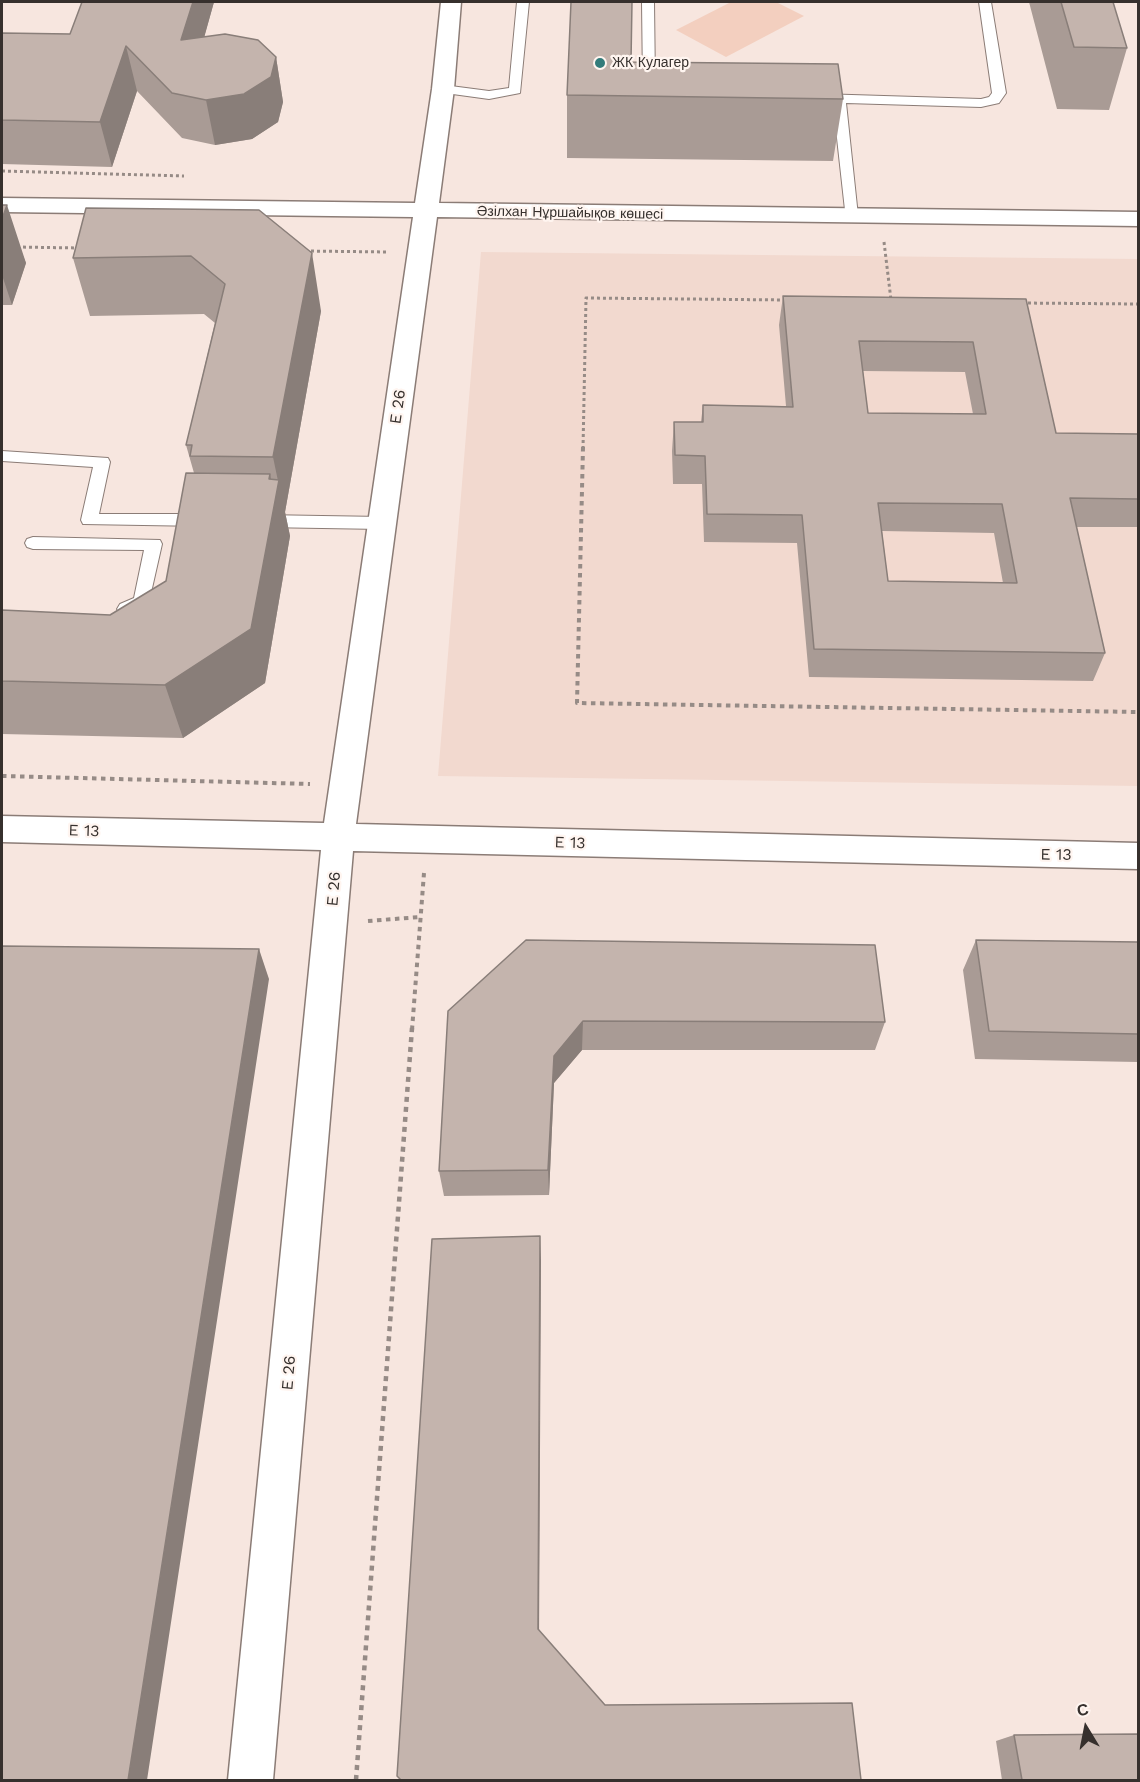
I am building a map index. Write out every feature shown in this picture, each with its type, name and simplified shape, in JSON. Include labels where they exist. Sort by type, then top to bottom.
[{"type":"street","name":"E 26","points":[[250,1780],[338,838],[443,89],[451,2]]},
{"type":"street","name":"Әзілхан Нұршайықов көшесі","points":[[2,205],[1138,219]]},
{"type":"street","name":"E 13","points":[[2,829],[1138,856]]},
{"type":"lane","points":[[443,89],[487,95],[515,90],[523,2]]},
{"type":"lane","points":[[648,2],[649,84],[654,91],[665,96]]},
{"type":"lane","points":[[804,98],[981,103],[994,100],[999,93],[985,2]]},
{"type":"lane","points":[[839,99],[851,216]]},
{"type":"lane","points":[[2,456],[102,462],[89,520],[223,520]]},
{"type":"lane","points":[[245,520],[382,523]]},
{"type":"lane","points":[[33,543],[154,544],[142,602],[113,615]]},
{"type":"path","points":[[880,301],[892,301],[882,217]]},
{"type":"path","points":[[11,247],[89,248]]},
{"type":"path","points":[[303,251],[419,253]]},
{"type":"path","points":[[798,300],[586,298],[577,704],[1138,712]]},
{"type":"path","points":[[1021,303],[1138,304]]},
{"type":"path","points":[[2,776],[346,785]]},
{"type":"path","points":[[356,1780],[427,839]]},
{"type":"path","points":[[331,923],[421,917]]},
{"type":"shaded area","points":[[731,2],[776,2],[804,16],[726,57],[676,30]]},
{"type":"shaded area","points":[[481,252],[1138,259],[1138,786],[438,776]]},
{"type":"building","points":[[82,2],[193,2],[181,40],[225,34],[258,40],[276,57],[271,77],[244,94],[206,100],[172,93],[126,46],[100,122],[2,120],[2,33],[70,34]]},
{"type":"building","points":[[571,2],[632,2],[631,62],[838,64],[843,99],[567,95]]},
{"type":"building","points":[[1061,2],[1113,2],[1127,48],[1074,47]]},
{"type":"building","points":[[2,205],[7,205],[2,219]]},
{"type":"building","points":[[86,208],[259,210],[312,253],[273,457],[190,456],[192,445],[186,445],[225,284],[191,256],[73,258]]},
{"type":"building","points":[[783,296],[1026,299],[1056,433],[1138,434],[1138,499],[1070,498],[1105,653],[814,649],[802,515],[707,514],[705,456],[675,455],[674,422],[703,422],[703,405],[793,407]],"holes":[[[859,341],[973,342],[986,414],[868,413]],[[878,503],[1002,504],[1017,583],[888,581]]]},
{"type":"building","points":[[186,473],[270,474],[269,479],[279,480],[251,629],[165,685],[2,681],[2,610],[110,615],[166,581]]},
{"type":"building","points":[[526,940],[875,945],[885,1022],[583,1021],[554,1056],[548,1170],[439,1171],[448,1011]]},
{"type":"building","points":[[976,940],[1138,942],[1138,1034],[989,1031]]},
{"type":"building","points":[[2,946],[259,949],[128,1780],[2,1780]]},
{"type":"building","points":[[540,1236],[538,1629],[605,1705],[852,1703],[861,1780],[401,1780],[397,1776],[432,1239]]},
{"type":"building","points":[[1138,1734],[1138,1780],[1022,1780],[1014,1735]]},
{"type":"place","name":"ЖК Кулагер","points":[[600,63]]}]
